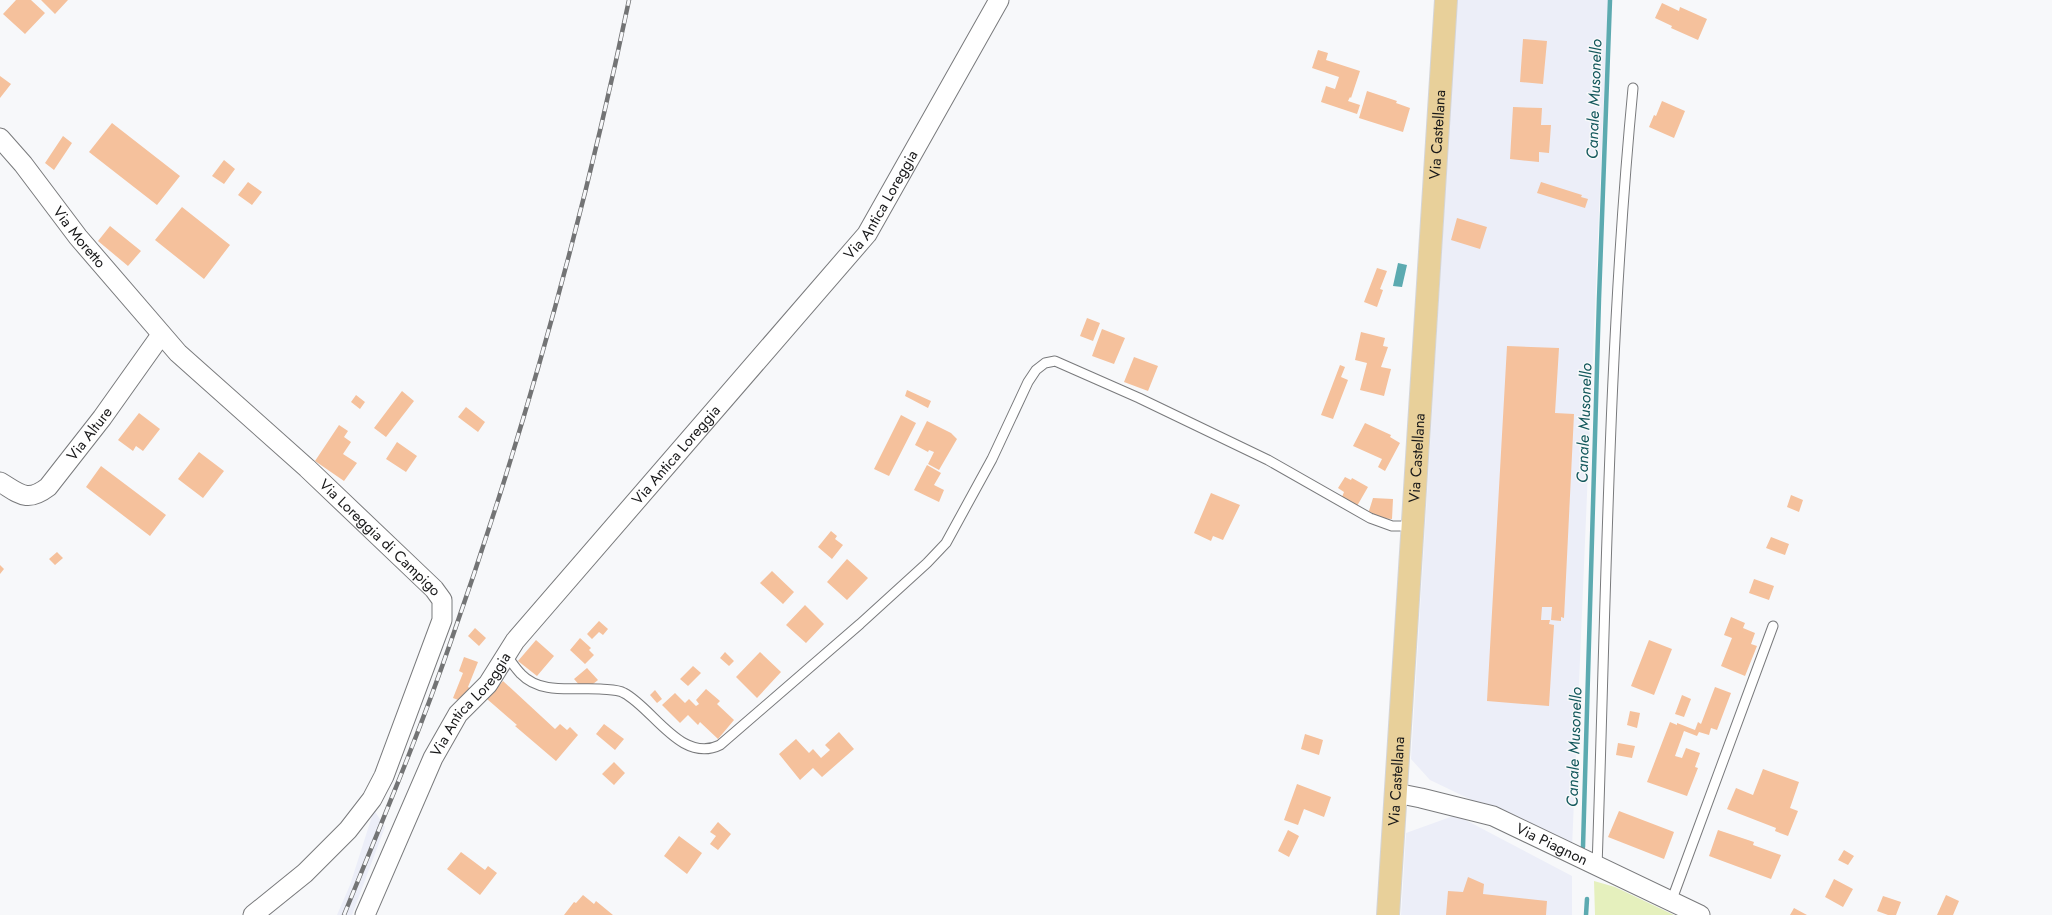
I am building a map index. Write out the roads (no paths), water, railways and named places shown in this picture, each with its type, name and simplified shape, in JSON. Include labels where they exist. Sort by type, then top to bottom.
[{"type":"main road","name":"Via Castellana","points":[[1388,915],[1446,0]]},
{"type":"street","name":"Via Antica Loreggia","points":[[365,915],[433,758],[458,714],[488,684],[514,641],[867,234],[999,0]]},
{"type":"street","name":"Via Moretto","points":[[0,138],[23,164],[78,237],[161,335]]},
{"type":"street","name":"Via Alture","points":[[0,482],[23,496],[37,495],[48,487],[102,418],[161,335]]},
{"type":"street","name":"Via Loreggia di Campigo","points":[[161,335],[178,353],[307,468],[434,589],[442,600],[442,620],[378,789],[357,819],[332,846],[305,873],[253,915]]},
{"type":"street","name":"Via Piagnon","points":[[1396,794],[1421,798],[1493,816],[1670,902],[1700,915]]},
{"type":"lane","points":[[1597,867],[1614,338],[1626,161],[1633,88]]},
{"type":"lane","points":[[506,655],[522,675],[545,688],[595,689],[624,693],[680,742],[693,747],[710,750],[720,745],[866,619],[927,563],[946,543],[992,459],[1028,382],[1036,370],[1045,363],[1055,361],[1082,372],[1268,460],[1370,518],[1392,526],[1413,526]]},
{"type":"lane","points":[[1670,902],[1773,626]]},
{"type":"water","points":[[1398,263],[1407,265],[1402,287],[1393,286]]},
{"type":"waterway","name":"Canale Musonello","points":[[1583,847],[1599,299],[1610,0]]},
{"type":"waterway","name":"Canale Musonello","points":[[1586,915],[1587,899]]},
{"type":"railway","points":[[344,915],[439,676],[478,563],[528,404],[572,243],[629,0]]}]
